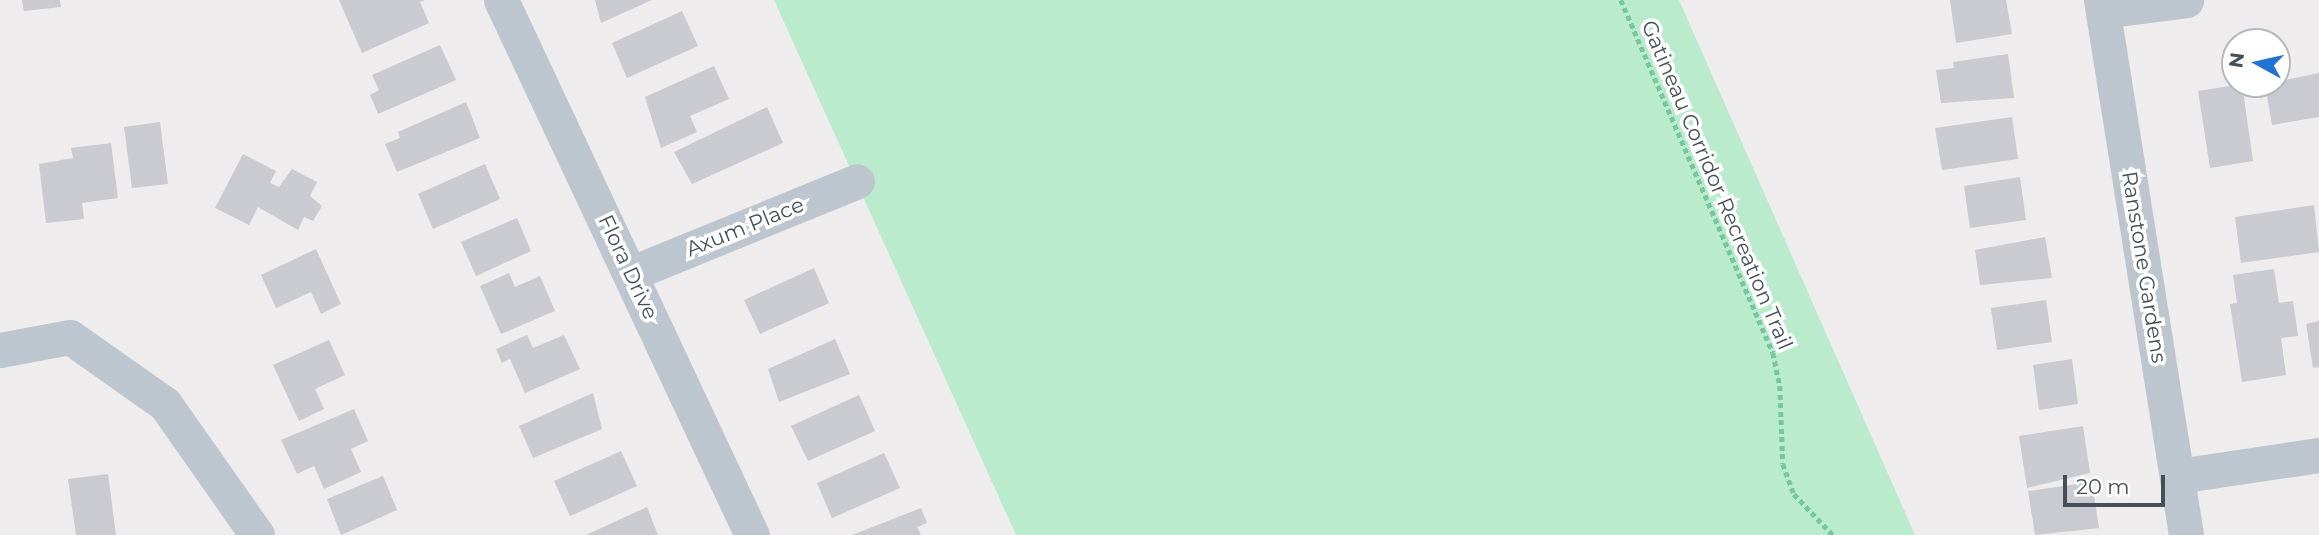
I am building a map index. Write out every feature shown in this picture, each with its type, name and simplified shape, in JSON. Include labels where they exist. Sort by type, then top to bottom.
[{"type":"street","name":"Flora Drive","points":[[501,0],[632,273],[752,535]]},
{"type":"street","points":[[2102,6],[2186,0]]},
{"type":"street","name":"Ranstone Gardens","points":[[2102,6],[2186,535]]},
{"type":"street","name":"Axum Place","points":[[632,273],[857,181]]},
{"type":"street","points":[[0,350],[70,337],[165,404],[257,535]]},
{"type":"street","points":[[2178,476],[2319,455]]},
{"type":"path","name":"Gatineau Corridor Recreation Trail","points":[[1621,0],[1773,353],[1780,386],[1783,464],[1794,494],[1833,535]]},
{"type":"green space","points":[[774,0],[1679,0],[1915,535],[1016,535]]},
{"type":"building","points":[[22,0],[60,0],[61,7],[24,11]]},
{"type":"building","points":[[339,0],[425,0],[420,2],[429,23],[362,53]]},
{"type":"building","points":[[595,0],[652,0],[601,23]]},
{"type":"building","points":[[1950,0],[2006,0],[2012,34],[1956,43]]},
{"type":"building","points":[[682,11],[698,46],[627,78],[612,43]]},
{"type":"building","points":[[440,45],[456,80],[378,114],[370,95],[379,90],[372,75]]},
{"type":"building","points":[[2008,54],[2014,98],[1941,103],[1936,70],[1954,68],[1953,62]]},
{"type":"building","points":[[714,66],[729,99],[690,116],[697,132],[661,148],[645,97]]},
{"type":"building","points":[[2319,73],[2319,117],[2272,125],[2267,98],[2291,98],[2291,79]]},
{"type":"building","points":[[2221,87],[2221,98],[2244,98],[2253,161],[2210,168],[2198,91]]},
{"type":"building","points":[[466,102],[480,138],[397,172],[385,144],[400,138],[398,132]]},
{"type":"building","points":[[767,107],[783,143],[692,184],[674,152]]},
{"type":"building","points":[[2012,117],[2018,159],[1942,170],[1935,128]]},
{"type":"building","points":[[160,122],[168,184],[132,188],[124,127]]},
{"type":"building","points":[[111,143],[118,198],[82,203],[84,219],[46,223],[39,164],[73,158],[71,148]]},
{"type":"building","points":[[243,154],[276,171],[270,183],[279,187],[292,169],[317,182],[310,196],[322,206],[313,221],[304,217],[298,230],[258,207],[249,225],[215,208]]},
{"type":"building","points":[[485,164],[500,199],[433,229],[418,194]]},
{"type":"building","points":[[2020,177],[2026,220],[1970,228],[1964,186]]},
{"type":"building","points":[[2314,205],[2319,252],[2241,263],[2235,217]]},
{"type":"building","points":[[517,218],[531,251],[476,276],[461,242]]},
{"type":"building","points":[[2045,237],[2052,278],[1980,285],[1975,250]]},
{"type":"building","points":[[316,249],[341,304],[321,314],[311,292],[276,308],[261,275]]},
{"type":"building","points":[[814,268],[829,303],[760,334],[744,300]]},
{"type":"building","points":[[2274,269],[2279,303],[2293,301],[2298,336],[2281,338],[2286,375],[2242,382],[2230,304],[2237,303],[2233,275]]},
{"type":"building","points":[[509,273],[515,287],[540,276],[555,311],[501,334],[480,286]]},
{"type":"building","points":[[2046,300],[2052,342],[1997,350],[1991,308]]},
{"type":"building","points":[[2319,321],[2319,367],[2313,368],[2306,324]]},
{"type":"building","points":[[527,335],[533,348],[564,335],[580,369],[525,393],[510,359],[502,363],[496,349]]},
{"type":"building","points":[[835,339],[850,374],[779,402],[768,369]]},
{"type":"building","points":[[329,340],[345,375],[315,389],[324,409],[299,421],[273,365]]},
{"type":"building","points":[[2072,359],[2078,404],[2039,410],[2033,365]]},
{"type":"building","points":[[593,393],[602,429],[533,458],[519,426]]},
{"type":"building","points":[[859,395],[875,431],[808,461],[791,426]]},
{"type":"building","points":[[354,409],[368,441],[351,449],[361,472],[324,489],[314,466],[297,474],[281,440]]},
{"type":"building","points":[[2083,426],[2090,473],[2027,488],[2019,436]]},
{"type":"building","points":[[621,451],[637,486],[570,516],[554,481]]},
{"type":"building","points":[[884,453],[900,488],[832,518],[817,483]]},
{"type":"building","points":[[108,474],[116,535],[76,535],[68,479]]},
{"type":"building","points":[[383,476],[397,510],[341,535],[327,499]]},
{"type":"building","points":[[2092,482],[2099,528],[2035,535],[2028,491]]},
{"type":"building","points":[[647,507],[658,535],[586,535]]},
{"type":"building","points":[[921,508],[927,523],[917,527],[921,535],[852,535]]}]
